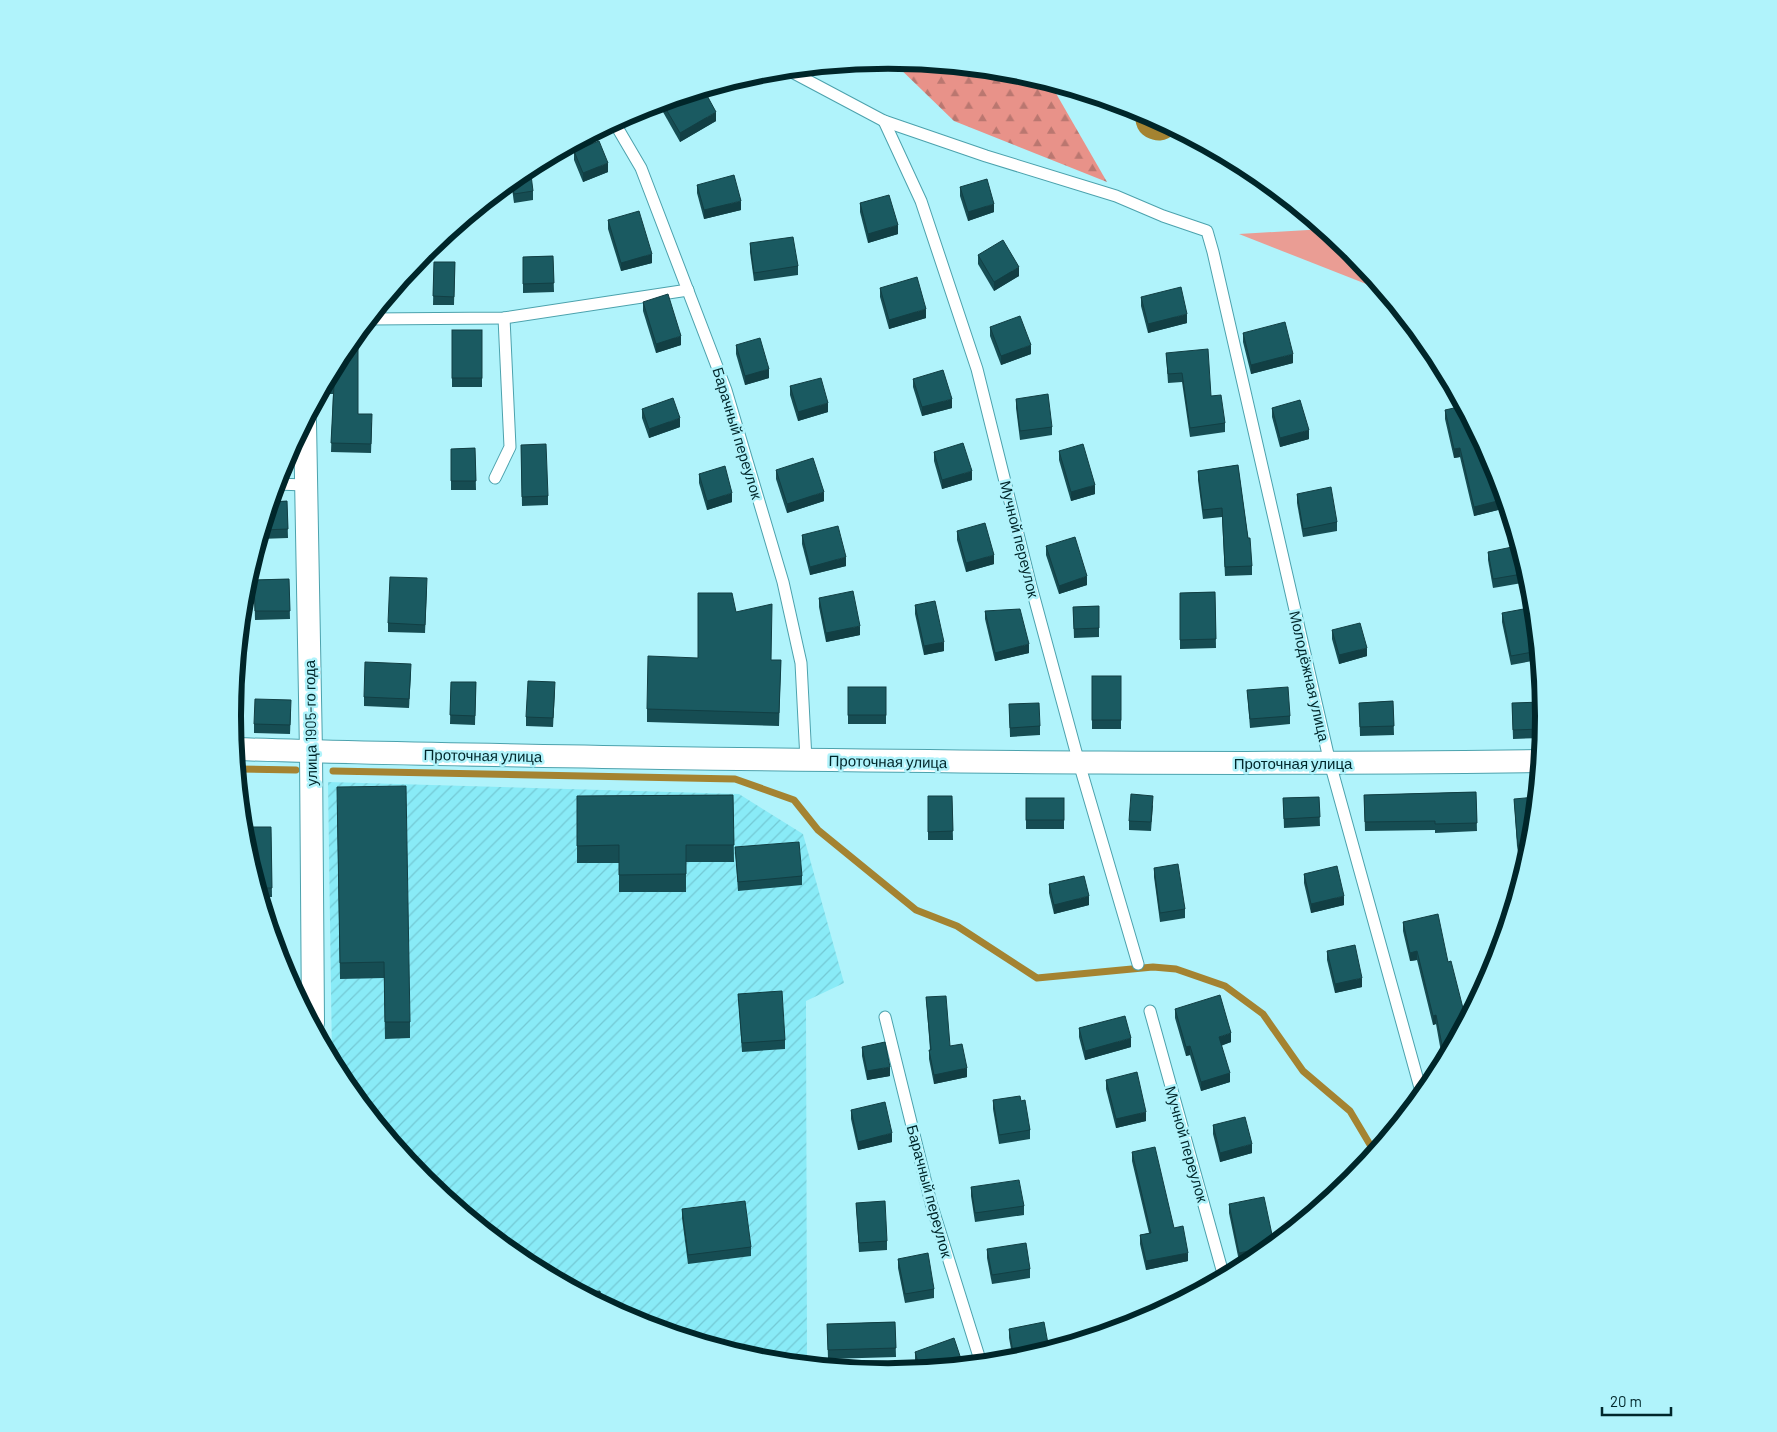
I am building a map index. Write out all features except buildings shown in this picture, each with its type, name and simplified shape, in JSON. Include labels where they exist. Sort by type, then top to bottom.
[{"type":"street","name":"улица 1905-го года","points":[[305,437],[311,752],[313,1011]]},
{"type":"street","name":"Проточная улица","points":[[243,749],[311,752],[1079,763],[1330,764],[1534,760]]},
{"type":"lane","points":[[798,75],[884,121]]},
{"type":"lane","name":"Молодёжная улица","points":[[884,121],[986,156],[1116,196],[1162,216],[1207,231],[1330,764],[1420,1086]]},
{"type":"lane","name":"Мучной переулок","points":[[884,121],[921,201],[977,369],[1031,586],[1079,763],[1138,964]]},
{"type":"lane","name":"Барачный переулок","points":[[618,128],[641,168],[726,390],[783,582],[801,663],[806,760]]},
{"type":"lane","points":[[378,319],[504,318],[688,290]]},
{"type":"lane","points":[[495,478],[510,447],[504,318]]},
{"type":"lane","points":[[285,484],[305,485]]},
{"type":"lane","name":"Мучной переулок","points":[[1150,1011],[1222,1270]]},
{"type":"lane","name":"Барачный переулок","points":[[885,1016],[931,1203],[979,1357]]},
{"type":"shaded area","points":[[1316,230],[1373,287],[1239,234]]},
{"type":"shaded area","points":[[328,782],[739,794],[803,834],[844,983],[806,1001],[807,1358],[762,1351],[680,1329],[602,1297],[565,1277],[529,1254],[462,1203],[431,1174],[375,1110],[350,1076],[332,1046]]},
{"type":"green space","points":[[901,69],[973,74],[1015,81],[1054,91],[1107,182],[954,121]]},
{"type":"waterway","points":[[244,769],[296,770]]},
{"type":"waterway","points":[[333,771],[735,779],[794,800],[818,830],[916,910],[957,926],[1037,978],[1153,967],[1176,969],[1225,986],[1263,1014],[1303,1071],[1350,1111],[1371,1147]]}]
